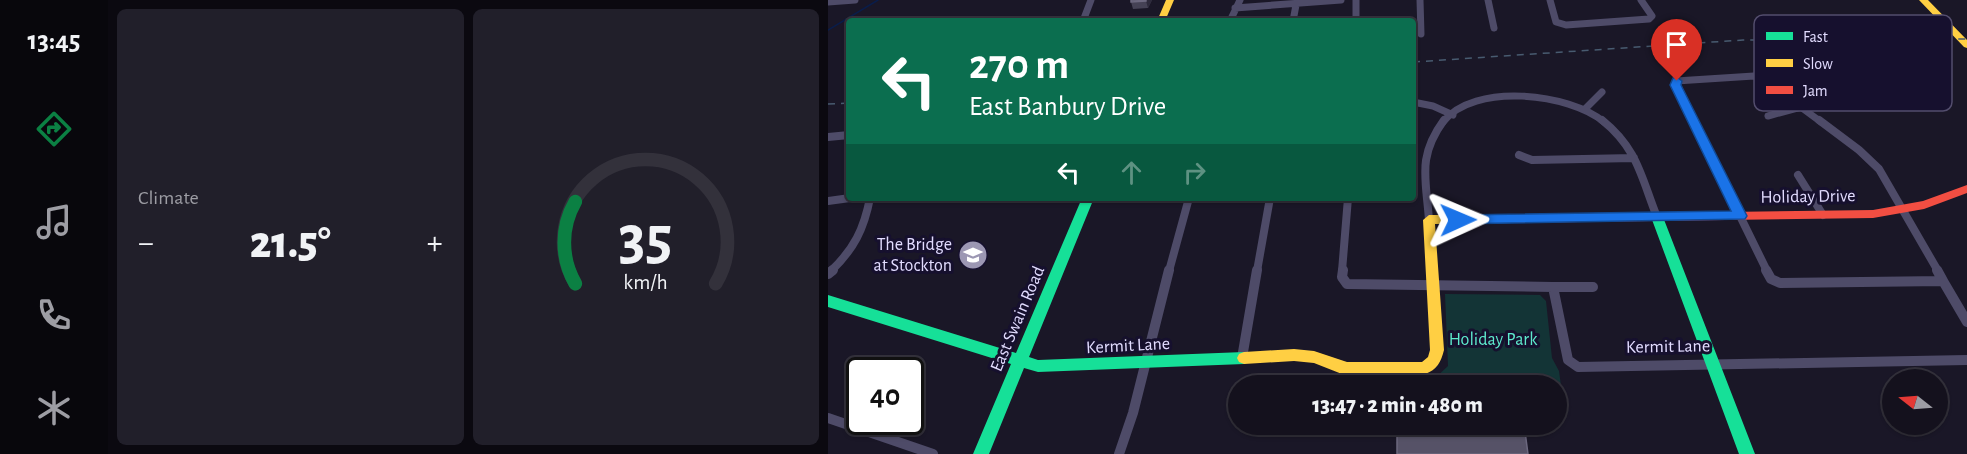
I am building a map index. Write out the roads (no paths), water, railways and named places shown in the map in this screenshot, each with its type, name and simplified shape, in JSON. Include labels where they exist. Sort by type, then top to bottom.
[{"type":"street","points":[[828,2],[855,0]]},
{"type":"street","points":[[1084,18],[1091,0]]},
{"type":"street","points":[[1162,18],[1170,0]]},
{"type":"street","points":[[1231,18],[1240,0]]},
{"type":"street","points":[[1235,8],[1341,0]]},
{"type":"street","points":[[1356,0],[1356,18]]},
{"type":"street","points":[[1420,0],[1421,34]]},
{"type":"street","points":[[1488,0],[1494,28]]},
{"type":"street","points":[[1550,0],[1556,22],[1566,25],[1649,19],[1651,14],[1641,0]]},
{"type":"street","points":[[1923,0],[1938,15]]},
{"type":"street","points":[[1935,0],[1950,15]]},
{"type":"street","points":[[1294,18],[1296,4]]},
{"type":"street","points":[[1952,17],[1967,32]]},
{"type":"street","points":[[1952,30],[1967,45]]},
{"type":"street","points":[[1754,76],[1677,81],[1676,85],[1769,276],[1776,282],[1944,281]]},
{"type":"street","points":[[1584,110],[1602,92]]},
{"type":"street","points":[[1432,285],[1427,152],[1434,133],[1453,115],[1476,103],[1510,96],[1549,99],[1584,110],[1616,130],[1634,158],[1747,454]]},
{"type":"street","points":[[1416,103],[1433,106],[1453,115]]},
{"type":"street","points":[[1768,116],[1791,111]]},
{"type":"street","points":[[1807,111],[1872,162],[1885,177],[1967,322]]},
{"type":"street","points":[[828,137],[846,135]]},
{"type":"street","points":[[1519,154],[1532,160],[1634,158]]},
{"type":"street","points":[[1798,175],[1823,215]]},
{"type":"street","name":"Holiday Drive","points":[[1429,220],[1873,214],[1924,205],[1966,191]]},
{"type":"street","points":[[828,201],[846,199]]},
{"type":"street","points":[[828,274],[850,252],[860,238],[869,201]]},
{"type":"street","name":"East Swain Road","points":[[981,454],[1087,201]]},
{"type":"street","points":[[1119,454],[1133,413],[1144,363],[1188,201]]},
{"type":"street","points":[[1242,358],[1269,201]]},
{"type":"street","points":[[1348,201],[1344,281],[1352,286],[1593,287]]},
{"type":"street","name":"Kermit Lane","points":[[828,301],[1038,366],[1304,356],[1356,370],[1425,368],[1434,361],[1437,350],[1432,285]]},
{"type":"street","name":"Kermit Lane","points":[[1553,287],[1570,364],[1581,367],[1967,360]]},
{"type":"street","points":[[828,418],[933,454]]},
{"type":"waterway","points":[[848,18],[878,0]]},
{"type":"waterway","points":[[828,30],[846,19]]},
{"type":"railway","points":[[1952,39],[1967,39]]},
{"type":"railway","points":[[1416,62],[1754,40]]},
{"type":"railway","points":[[828,104],[846,103]]},
{"type":"place","name":"The Bridge at Stockton","points":[[973,255]]},
{"type":"park label","name":"Holiday Park","points":[[1493,340]]}]
